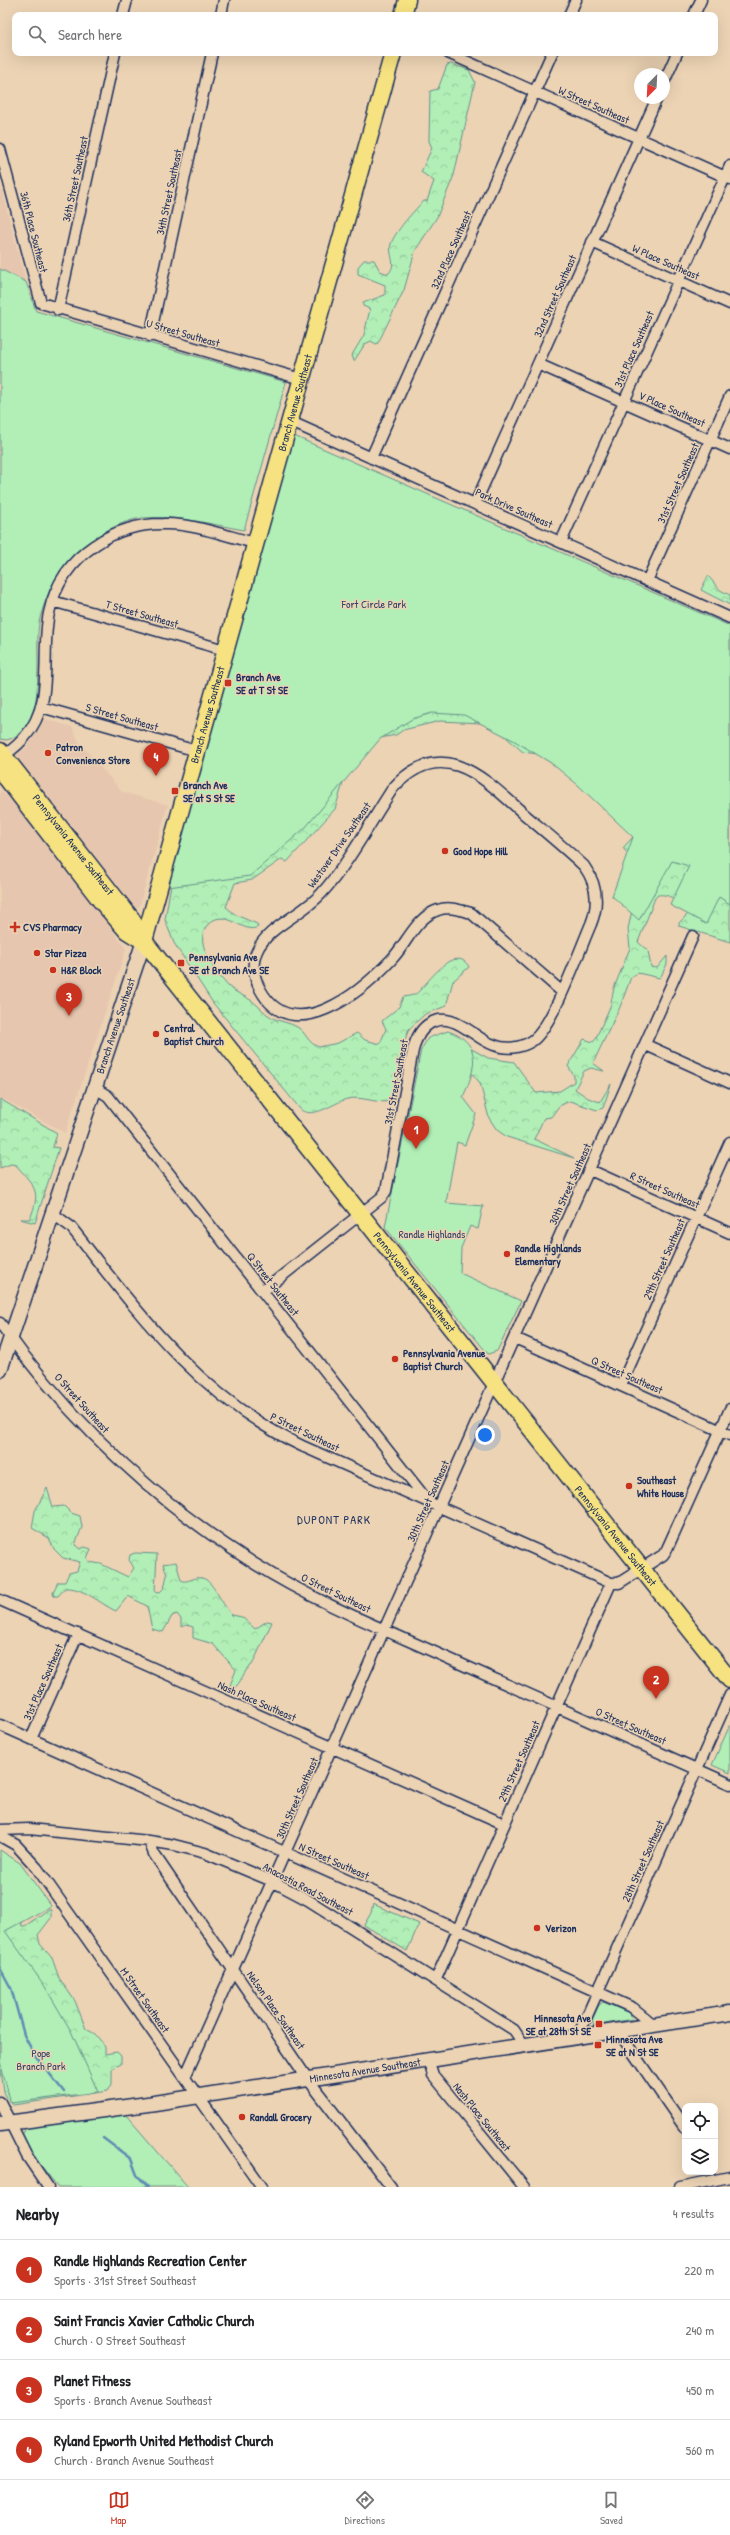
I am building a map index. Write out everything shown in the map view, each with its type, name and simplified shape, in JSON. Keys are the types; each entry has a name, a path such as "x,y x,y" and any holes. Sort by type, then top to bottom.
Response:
{"highway":[{"path":"404,12 407,0"},
{"name":"Branch Avenue Southeast","path":"144,941 392,56"},
{"name":"Pennsylvania Avenue Southeast","path":"1,758 101,900 127,931 144,941 494,1384 647,1565 730,1680"}],"main road":[{"name":"Branch Avenue Southeast","path":"0,1370 144,941"},
{"name":"Minnesota Avenue Southeast","path":"4,2123 198,2095 730,2013"}],"street":[{"path":"124,12 126,0"},
{"path":"222,12 224,0"},
{"path":"570,12 576,0"},
{"path":"695,12 701,0"},
{"name":"36th Street Southeast","path":"58,310 114,56"},
{"name":"34th Street Southeast","path":"150,336 211,56"},
{"name":"W Street Southeast","path":"455,56 728,178"},
{"name":"32nd Place Southeast","path":"371,458 551,56"},
{"path":"670,69 676,56"},
{"name":"32nd Street Southeast","path":"475,504 654,104"},
{"name":"36th Place Southeast","path":"0,149 39,301 58,310"},
{"name":"31st Place Southeast","path":"561,542 678,281 728,178 730,166"},
{"name":"W Place Southeast","path":"592,242 730,304"},
{"name":"U Street Southeast","path":"58,310 301,379"},
{"name":"V Place Southeast","path":"538,364 730,448"},
{"name":"31st Street Southeast","path":"647,581 730,396"},
{"name":"Park Drive Southeast","path":"289,421 730,618"},
{"path":"1,758 26,736 41,707 46,684 46,632 52,601 64,575 80,556 105,538 127,529 168,524 255,543"},
{"name":"T Street Southeast","path":"52,601 225,650"},
{"name":"S Street Southeast","path":"41,707 197,751"},
{"name":"Westover Drive Southeast","path":"561,991 471,913 454,908 438,910 424,918 392,960 348,998 319,1014 306,1016 282,1011 268,1000 256,982 254,958 263,939 302,912 325,889 397,784 411,773 434,764 458,765 484,778 584,866 592,878 596,895"},
{"name":"31st Street Southeast","path":"263,1291 382,1197 389,1184 413,1050 417,1037 423,1028 434,1022 450,1021 461,1025 494,1045 508,1048 521,1046 532,1041 543,1030 593,918 596,895"},
{"name":"30th Street Southeast","path":"185,2077 646,1045 693,936"},
{"path":"646,1045 730,1083"},
{"name":"Q Street Southeast","path":"95,1088 108,1096 428,1501"},
{"name":"29th Street Southeast","path":"621,1385 730,1142"},
{"name":"R Street Southeast","path":"590,1170 730,1233"},
{"name":"P Street Southeast","path":"52,1213 71,1226 170,1349 228,1401 290,1440 611,1583"},
{"name":"O Street Southeast","path":"0,1324 56,1393 101,1442 178,1510 276,1577 324,1602 384,1630 730,1784"},
{"name":"Q Street Southeast","path":"515,1338 725,1432"},
{"path":"611,1583 619,1583 668,1549 725,1432 730,1409"},
{"name":"29th Street Southeast","path":"436,1979 611,1583"},
{"name":"Nash Place Southeast","path":"0,1600 504,1824"},
{"name":"31st Place Southeast","path":"31,1739 78,1634"},
{"name":"28th Street Southeast","path":"578,2036 730,1695"},
{"name":"N Street Southeast","path":"0,1725 597,1992 638,2011 654,2025"},
{"name":"Anacostia Road Southeast","path":"0,1830 29,1829 149,1841 198,1850 272,1881 308,1900 436,1979 514,2030 524,2045"},
{"name":"M Street Southeast","path":"0,1836 16,1844 37,1868 262,2187"},
{"name":"Nelson Place Southeast","path":"149,1841 154,1854 307,2078 391,2187"},
{"path":"618,2031 682,2124"},
{"name":"Nash Place Southeast","path":"428,2059 433,2075 524,2187"},
{"path":"0,2102 4,2123 30,2163 48,2187"},
{"path":"680,2187 715,2176 730,2177"}],"shaded area":[{"path":"0,184 26,282 0,269"},
{"path":"45,719 72,727 79,742 122,792 168,805 139,907 136,908 16,756 27,747"},
{"path":"0,789 34,824 126,949 65,1133 0,1097"}],"green space":[{"path":"451,64 469,70 475,82 454,175 437,217 415,251 404,290 378,343 376,344 371,341 365,344 354,361 352,355 364,335 370,309 363,306 363,303 385,295 385,285 358,274 358,267 364,260 374,260 380,271 388,274 393,263 390,248 393,239 410,215 424,201 427,201 434,181 421,172 432,148 429,141 430,91 438,89 447,65"},
{"path":"0,269 26,282 36,311 286,382 244,530 180,519 155,517 136,519 117,525 100,535 84,546 67,563 53,583 40,618 38,632 37,685 35,703 30,719 21,732 7,740 0,739"},
{"name":"Fort Circle Park","path":"294,436 730,626 730,904 719,897 706,924 670,905 689,866 672,861 639,920 612,896 633,837 578,785 551,763 513,740 464,715 432,713 412,719 380,739 305,828 250,876 168,887"},
{"path":"708,576 720,590 730,595 730,605 701,590"},
{"path":"730,629 730,942 679,926 679,923 688,914 683,907 672,897 658,895 655,898 638,942 648,951 651,967 657,968 667,956 667,964 660,978 638,973 631,977 620,1007 593,1063 604,1071 591,1068 584,1071 575,1089 588,1098 600,1102 611,1084 603,1108 597,1110 570,1101 559,1106 551,1117 544,1118 534,1139 574,1158 507,1137 497,1130 489,1118 480,1083 471,1072 466,1046 488,1058 514,1062 536,1093 560,1091 574,1082 574,1076 568,1066 584,1039 593,1042 595,1040 610,1007 614,988 630,948 628,929 634,901 615,888 628,854 623,848 633,837 605,799 538,754 523,752 498,730 481,723 440,721 403,730 396,735 380,738 344,780 335,809 287,862 282,859 252,880 235,883 226,907 236,915 257,924 258,927 253,929 247,928 230,920 218,918 212,921 205,928 203,945 207,955 217,973 229,987 252,1001 271,1017 300,1029 312,1043 319,1047 338,1043 357,1033 365,1040 380,1044 386,1029 382,1021 399,1007 403,997 411,996 416,993 434,974 449,962 456,959 463,961 469,967 453,981 446,1006 425,1014 409,1029 403,1045 394,1100 383,1102 353,1098 342,1101 318,1112 312,1113 301,1110 213,1003 174,943 165,920 170,890 184,843 227,737"},
{"name":"Randle Highlands","path":"448,1031 459,1036 472,1050 474,1058 473,1067 471,1077 463,1097 476,1114 465,1145 457,1142 446,1203 483,1206 478,1229 470,1226 461,1248 460,1273 521,1301 497,1351 488,1354 385,1227 421,1050 428,1038"},
{"path":"0,1099 57,1133 53,1147 59,1148 35,1223 20,1219 30,1219 36,1196 32,1185 16,1165 11,1164 0,1168"},
{"path":"47,1488 53,1507 64,1506 71,1513 80,1516 82,1527 75,1545 80,1549 85,1547 91,1549 87,1558 89,1562 101,1564 128,1577 134,1568 129,1560 130,1555 135,1553 157,1554 155,1591 160,1592 164,1588 167,1575 163,1564 176,1562 181,1580 186,1581 202,1578 206,1580 214,1588 232,1615 242,1617 255,1629 267,1621 272,1622 252,1665 246,1670 233,1689 229,1688 236,1670 213,1644 193,1638 193,1627 187,1625 181,1627 181,1619 177,1614 172,1616 163,1632 152,1629 147,1606 128,1596 116,1611 85,1593 72,1588 65,1588 58,1596 54,1596 53,1592 58,1582 65,1582 69,1573 77,1571 80,1562 63,1558 54,1549 49,1538 32,1528 35,1511"},
{"path":"730,1725 730,1773 712,1765"},
{"name":"Pope Branch Park","path":"0,1850 20,1863 51,1906 5,1931 44,1985 71,2031 98,2092 11,2103 0,2062"},
{"name":"Pope Branch Park","path":"0,1858 22,1926 25,1926 49,1909 51,1910 51,1918 38,1935 40,1944 52,1958 59,1978 75,2001 86,2029 95,2034 105,2046 105,2054 117,2052 121,2056 121,2064 112,2069 112,2084 108,2091 13,2105 10,2103 4,2092 0,2064"},
{"path":"373,1904 419,1924 407,1951 364,1925 371,1913"},
{"path":"603,2002 630,2013 632,2019 594,2026 592,2020 599,2005"},
{"path":"125,2114 188,2187 58,2187 26,2147 22,2135 26,2128"}],"waterway":[{"path":"0,1968 11,1988 24,2035 34,2054 64,2092"},
{"path":"103,2138 131,2159 137,2175 148,2187"}],"place":[{"name":"Branch Ave SE at T St SE","path":"228,683"},
{"name":"Patron Convenience Store","path":"48,753"},
{"name":"Ryland Epworth United Methodist Church","path":"156,776"},
{"name":"Branch Ave SE at S St SE","path":"175,791"},
{"name":"Good Hope Hill","path":"445,851"},
{"name":"CVS Pharmacy","path":"15,927"},
{"name":"Star Pizza","path":"37,953"},
{"name":"Pennsylvania Ave SE at Branch Ave SE","path":"181,963"},
{"name":"H&R Block","path":"53,970"},
{"name":"Planet Fitness","path":"69,1016"},
{"name":"Central Baptist Church","path":"156,1034"},
{"name":"Randle Highlands Recreation Center","path":"416,1149"},
{"name":"Randle Highlands Elementary","path":"507,1254"},
{"name":"Pennsylvania Avenue Baptist Church","path":"395,1359"},
{"name":"Southeast White House","path":"629,1486"},
{"name":"Saint Francis Xavier Catholic Church","path":"656,1699"},
{"name":"Verizon","path":"537,1928"},
{"name":"Minnesota Ave SE at 28th St SE","path":"599,2024"},
{"name":"Minnesota Ave SE at N St SE","path":"598,2045"},
{"name":"Randall Grocery","path":"242,2117"}],"district":[{"name":"DUPONT PARK","path":"334,1519"}]}
